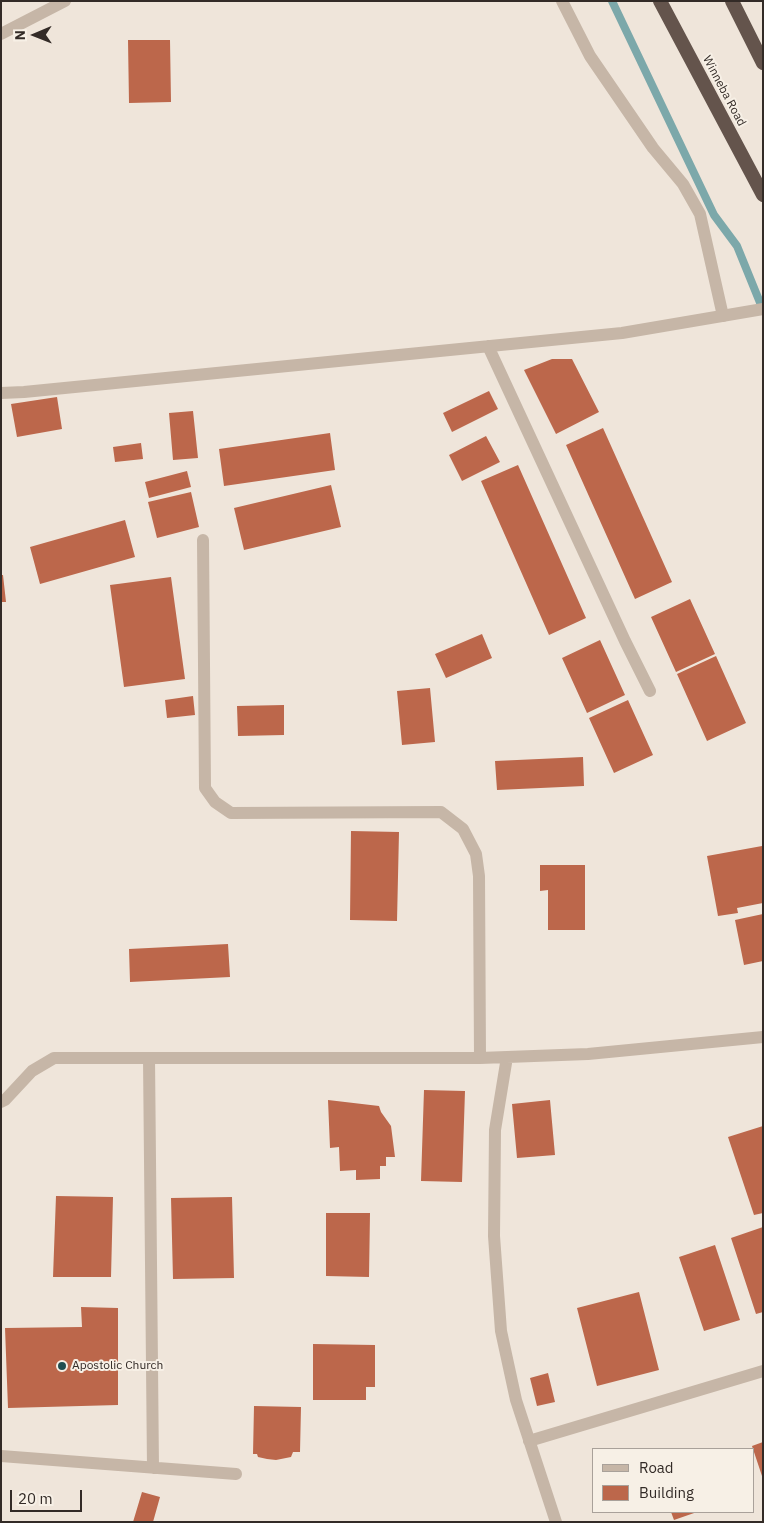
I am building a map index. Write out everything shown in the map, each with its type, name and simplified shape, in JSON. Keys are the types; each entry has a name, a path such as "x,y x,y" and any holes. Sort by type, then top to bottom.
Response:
{"highway":[{"name":"Winneba Road","path":"660,1 763,195"},
{"path":"732,1 763,63"}],"street":[{"path":"1,34 65,1"},
{"path":"562,1 590,56 653,148 683,184 700,214 723,316"},
{"path":"1,393 622,333 763,310"},
{"path":"488,346 650,692"},
{"path":"203,540 205,788 215,802 231,813 441,812 464,829 476,854 479,876 480,1058"},
{"path":"1,1102 32,1071 54,1058 480,1058 588,1054 763,1037"},
{"path":"507,1057 495,1130 494,1236 501,1330 516,1400 556,1522"},
{"path":"149,1058 153,1468"},
{"path":"529,1441 763,1371"},
{"path":"1,1456 236,1474"}],"building":[{"path":"128,40 170,40 171,102 129,103"},
{"path":"552,359 572,359 599,412 556,434 524,370"},
{"path":"489,391 498,409 452,432 443,413"},
{"path":"57,397 62,429 17,437 11,404"},
{"path":"193,411 198,458 173,460 169,413"},
{"path":"603,428 672,582 635,599 566,445"},
{"path":"330,433 335,470 224,486 219,449"},
{"path":"486,436 500,462 462,481 449,455"},
{"path":"141,443 143,459 115,462 113,447"},
{"path":"518,465 586,618 549,635 481,481"},
{"path":"187,471 191,487 149,498 145,482"},
{"path":"331,485 341,527 244,550 234,508"},
{"path":"191,492 199,527 157,538 148,502"},
{"path":"125,520 135,557 40,584 30,547"},
{"path":"1,575 3,575 6,602 1,602"},
{"path":"171,577 185,679 124,687 110,585"},
{"path":"690,599 715,654 676,672 651,617"},
{"path":"482,634 492,658 446,678 435,654"},
{"path":"600,640 625,695 587,713 562,658"},
{"path":"716,656 746,723 707,741 677,674"},
{"path":"430,688 435,742 402,745 397,691"},
{"path":"193,696 195,715 167,718 165,700"},
{"path":"628,700 653,755 614,773 589,718"},
{"path":"284,705 284,735 238,736 237,706"},
{"path":"583,757 584,786 497,790 495,761"},
{"path":"351,831 399,832 397,921 350,920"},
{"path":"762,846 763,903 737,908 738,913 718,916 707,856"},
{"path":"540,865 585,865 585,930 548,930 548,890 540,891"},
{"path":"763,914 763,961 744,965 735,920"},
{"path":"228,944 230,977 130,982 129,949"},
{"path":"424,1090 465,1091 462,1182 421,1181"},
{"path":"328,1100 379,1106 391,1126 395,1157 386,1157 386,1166 380,1166 380,1179 356,1180 356,1170 340,1171 339,1147 330,1148"},
{"path":"550,1100 555,1155 517,1158 512,1104"},
{"path":"763,1126 763,1213 754,1215 728,1137"},
{"path":"56,1196 113,1197 111,1277 53,1277"},
{"path":"232,1197 234,1278 173,1279 171,1198"},
{"path":"326,1213 370,1213 369,1277 326,1276"},
{"path":"763,1227 763,1312 756,1314 731,1238"},
{"path":"715,1245 740,1320 704,1331 679,1257"},
{"path":"639,1292 659,1370 597,1386 577,1308"},
{"name":"Apostolic Church","path":"81,1307 118,1308 118,1405 8,1408 5,1328 82,1327"},
{"path":"313,1344 375,1345 375,1387 366,1387 366,1400 313,1400"},
{"path":"548,1373 555,1402 537,1406 530,1378"},
{"path":"254,1406 301,1407 300,1452 293,1452 291,1457 276,1460 258,1457 257,1454 253,1454"},
{"path":"763,1442 763,1476 754,1448 752,1446"},
{"path":"142,1492 160,1497 153,1522 133,1522"},
{"path":"671,1513 694,1513 674,1520"}],"waterway":[{"path":"612,1 714,215 737,246 763,310"}],"place":[{"name":"Apostolic Church","path":"62,1366"}]}
